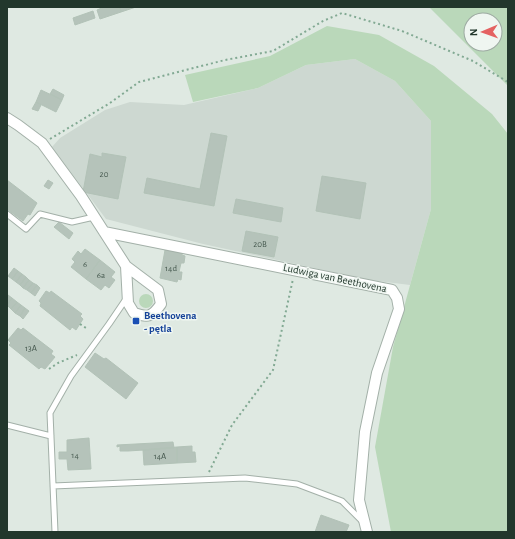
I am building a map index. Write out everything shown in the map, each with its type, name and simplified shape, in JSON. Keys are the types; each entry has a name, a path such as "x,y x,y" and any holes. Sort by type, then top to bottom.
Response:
{"street":[{"path":"7,118 42,143 81,196 126,266 158,290 160,304 155,313 145,317 134,313 128,303 126,266"},
{"name":"Ludwiga van Beethovena","path":"104,232 392,290 399,309 378,373 365,432 359,500 366,528"}],"lane":[{"path":"7,214 26,229 40,214 72,222 94,217"},
{"path":"55,532 50,413 71,376 128,296"},
{"path":"7,425 51,436"},
{"path":"53,486 244,478 297,484 342,501 366,528"}],"path":[{"path":"42,143 110,103 139,82 225,60 273,50 323,21 342,13 402,31 473,61 508,82"},
{"path":"205,480 232,425 273,370 294,270"},
{"path":"80,324 86,328"},
{"path":"49,369 58,363 82,352"}],"shaded area":[{"path":"355,59 395,81 431,121 431,209 410,285 370,280 203,244 106,219 52,147 60,138 105,110 130,102 184,105 258,88 306,65"}],"green space":[{"path":"429,7 508,7 508,86 474,52 503,52 503,12 463,12 463,41"},
{"path":"327,26 379,35 434,66 492,114 508,134 508,532 391,532 375,447 393,347 431,209 431,121 395,81 355,59 306,65 258,88 193,102 185,75 270,56"},
{"path":"146,294 151,296 153,301 151,306 146,308 141,306 139,301 141,296"}],"building":[{"path":"104,7 120,7 121,12 100,19 97,10"},
{"path":"120,7 136,7 121,12"},
{"path":"93,11 95,18 75,25 73,18"},
{"path":"53,89 64,95 62,100 50,94"},
{"path":"41,90 62,100 56,112 36,102"},
{"path":"36,102 41,105 38,111 32,109"},
{"path":"211,133 227,136 214,206 144,193 147,178 200,189"},
{"path":"102,153 126,157 118,199 83,192 90,154 102,157"},
{"path":"322,176 366,183 360,219 316,211"},
{"path":"7,180 37,203 30,215 28,214 23,221 7,209"},
{"path":"48,180 53,183 49,189 44,186"},
{"path":"236,199 283,208 281,222 233,213"},
{"path":"59,222 73,233 69,239 54,227"},
{"path":"246,231 278,237 274,257 242,251"},
{"path":"85,249 100,260 86,279 71,267 75,262 72,259 78,251 81,254"},
{"path":"165,250 182,253 182,255 185,256 184,263 181,263 179,272 182,272 181,280 178,279 177,282 160,278"},
{"path":"100,260 115,272 111,277 115,280 109,288 105,285 101,290 86,279"},
{"path":"14,268 18,271 12,279 8,276"},
{"path":"18,271 22,274 16,282 12,279"},
{"path":"22,274 26,277 20,285 16,282"},
{"path":"26,277 29,280 23,288 20,285"},
{"path":"29,280 33,283 27,290 23,288"},
{"path":"33,283 37,285 31,293 27,290"},
{"path":"37,285 40,288 35,296 31,293"},
{"path":"46,291 50,293 51,291 82,314 80,316 83,319 76,330 72,327 70,330 40,306 41,303 39,301"},
{"path":"8,295 12,298 7,305 7,296"},
{"path":"12,298 17,302 11,309 7,305"},
{"path":"17,302 21,305 15,313 11,309"},
{"path":"21,305 25,308 20,316 15,313"},
{"path":"25,308 29,311 23,319 20,316"},
{"path":"18,328 21,330 23,328 53,351 51,354 55,357 45,369 41,367 39,369 9,345 11,343 8,340"},
{"path":"95,353 104,359 106,358 138,383 126,399 85,367"},
{"path":"89,438 91,469 68,470 67,459 59,459 59,452 67,452 67,440"},
{"path":"173,442 174,448 120,451 120,446 117,447 117,445"},
{"path":"192,446 192,452 195,452 196,462 177,463 177,447"},
{"path":"177,447 177,463 144,465 143,450"},
{"path":"321,515 349,525 346,532 315,532"}],"place":[{"name":"Beethovena - pętla","path":"136,321"}]}
